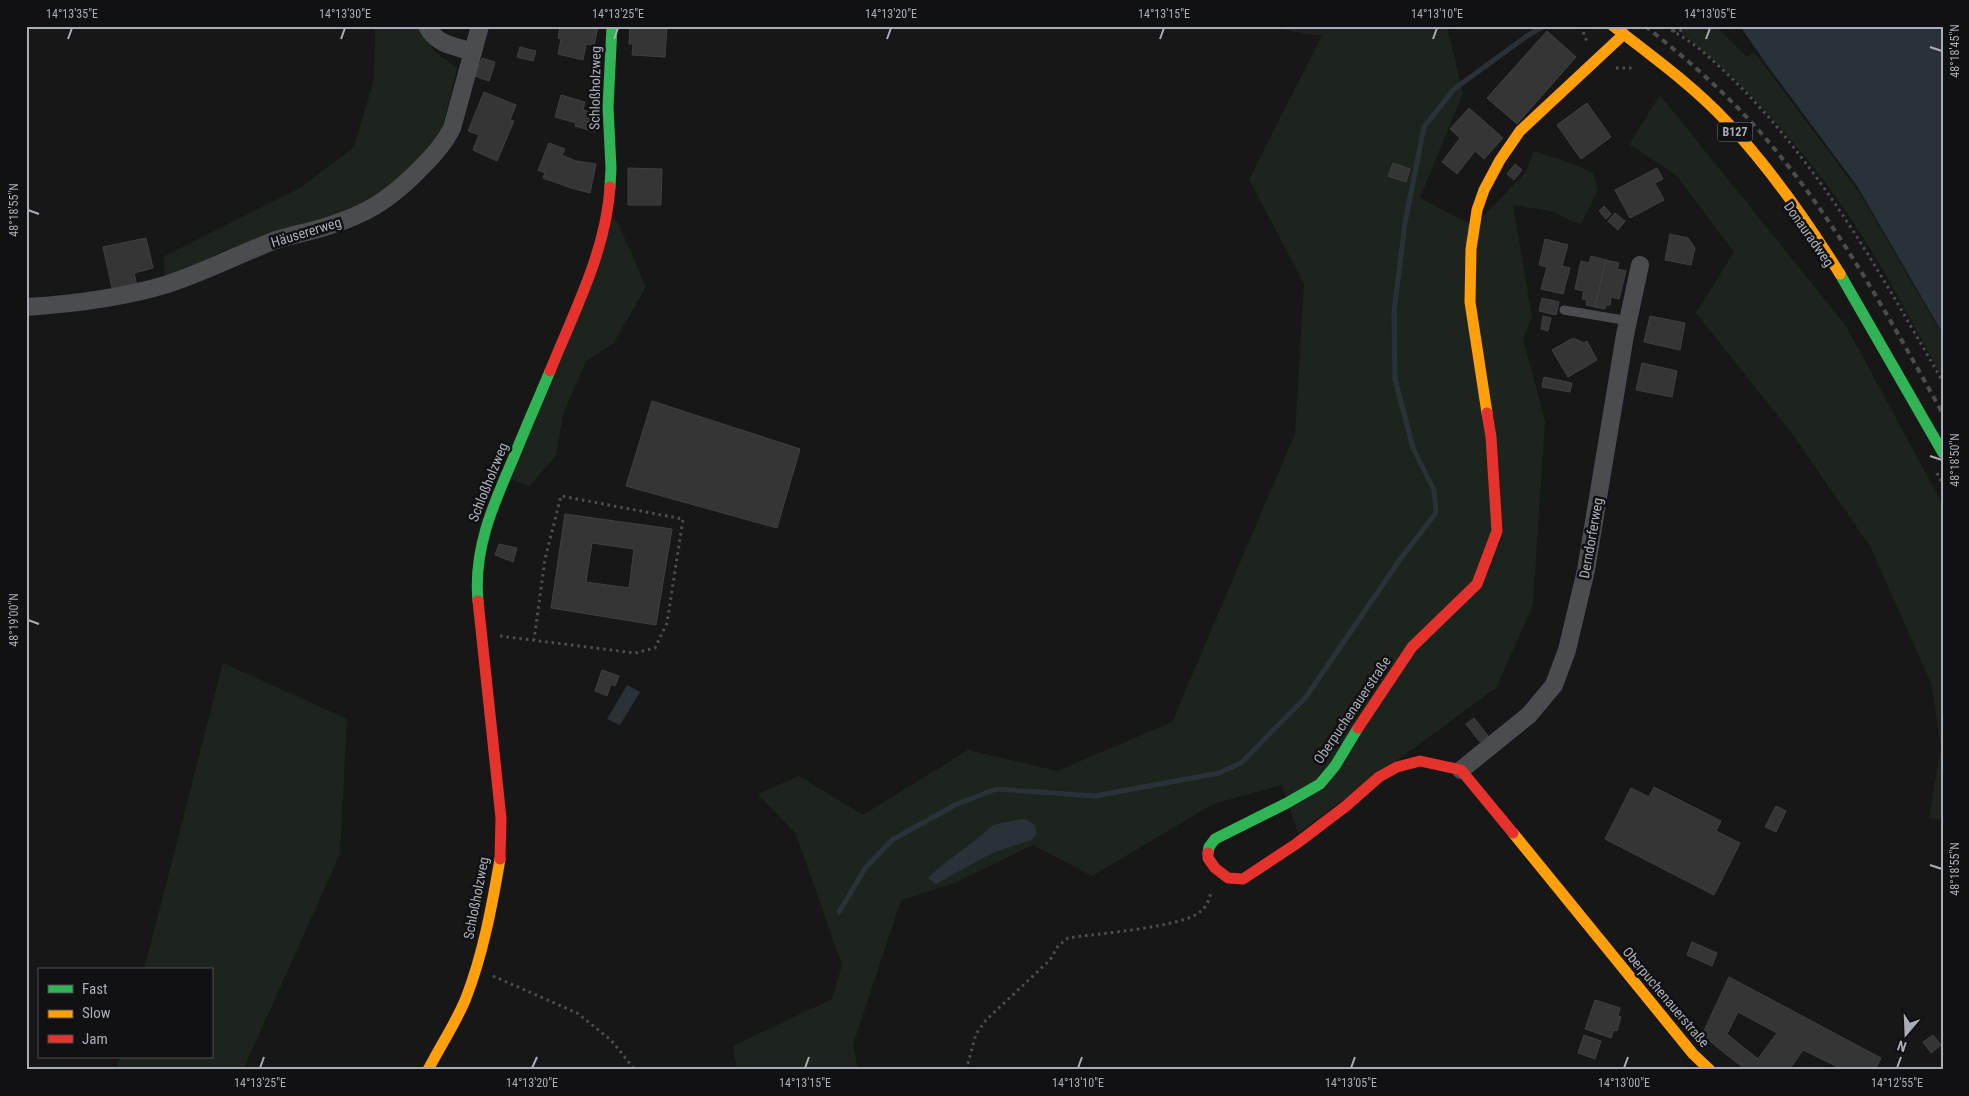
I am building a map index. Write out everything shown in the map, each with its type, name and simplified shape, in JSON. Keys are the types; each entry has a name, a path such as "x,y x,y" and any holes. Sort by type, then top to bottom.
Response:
{"street":[{"path":"427,26 432,35 440,42 473,52"},
{"name":"Häusererweg","path":"26,307 62,305 118,296 169,283 275,241 329,226 365,212 391,197 429,160 446,140 452,128 480,26"},
{"name":"Schloßholzweg","path":"428,1070 465,1000 476,969 491,911 500,858 501,818 476,583 479,552 490,510 593,265 607,208 611,168 608,107 612,26"},
{"name":"B127","path":"1613,26 1679,77 1727,122 1783,190 1832,260 1943,453"},
{"name":"Oberpuchenauerstraße","path":"1228,878 1215,868 1208,858 1209,847 1215,839 1287,803 1320,784 1335,766 1366,715 1412,647 1477,584 1498,531 1491,437 1470,302 1471,248 1477,210 1484,190 1520,131 1624,34"},
{"name":"Derndorferweg","path":"1461,770 1530,715 1554,685 1567,650 1586,570 1610,420 1640,265"},
{"path":"1228,878 1243,879 1296,844 1346,806 1379,777 1397,767 1420,761 1461,770"},
{"name":"Oberpuchenauerstraße","path":"1461,770 1693,1054 1710,1070"}],"lane":[{"path":"1564,310 1629,321"}],"path":[{"path":"1666,26 1701,50 1726,73 1803,158 1864,246 1943,382"},
{"path":"1672,31 1684,30 1688,26"},
{"path":"1595,61 1609,68 1635,68"},
{"path":"1934,468 1943,484"},
{"path":"480,633 534,640 635,652 655,648 667,623 683,519 561,496 545,559 534,640"},
{"path":"966,1070 976,1034 986,1020 1050,960 1058,946 1068,938 1179,921 1200,912 1210,898 1212,881 1228,878"},
{"path":"476,969 577,1013 611,1040 635,1070"}],"shaded area":[{"path":"375,26 419,26 434,51 457,68 440,137 387,192 357,209 166,278 163,257 300,188 354,147 374,79"},
{"path":"1257,26 1447,26 1463,93 1420,198 1474,226 1525,173 1534,151 1579,166 1593,173 1598,190 1581,224 1550,211 1513,205 1532,316 1523,339 1545,421 1533,605 1496,688 1298,833 1282,785 1213,804 1092,876 1033,845 952,884 901,900 853,1045 858,1070 737,1070 733,1046 832,999 842,965 796,834 758,794 799,776 863,815 968,750 1057,771 1172,722 1295,434 1304,284 1249,179 1322,36"},
{"path":"1672,26 1716,26 1747,57 1754,52 1859,192 1943,336 1943,378 1876,259 1825,183 1778,125 1753,98 1700,48"},
{"path":"1740,26 1943,26 1943,334 1857,186"},
{"path":"1660,95 1846,326 1943,505 1943,820 1929,818 1941,746 1931,683 1870,546 1790,431 1696,313 1734,252 1676,175 1629,144"},
{"path":"609,215 618,223 646,287 613,344 586,361 563,414 556,456 529,486 510,479"},
{"path":"223,663 347,719 340,854 243,1070 115,1070 121,1058 212,1058 212,968 145,968"},
{"path":"627,685 640,692 620,725 607,719"},
{"path":"1025,819 1034,824 1037,834 1031,840 992,853 936,884 928,878 939,867 992,826"}],"building":[{"path":"560,26 598,26 594,46 586,44 583,60 558,54 561,39 558,38"},
{"path":"630,26 667,26 665,57 632,55 633,44 629,44"},
{"path":"1547,31 1576,57 1517,124 1487,98"},
{"path":"520,47 536,51 533,61 517,57"},
{"path":"482,58 495,62 489,81 475,76"},
{"path":"484,92 516,105 510,120 514,121 497,161 473,150 479,135 468,131"},
{"path":"561,95 585,102 583,110 600,115 595,132 575,126 576,123 555,117"},
{"path":"1587,103 1611,137 1581,159 1557,125"},
{"path":"1469,108 1503,138 1484,159 1475,151 1457,174 1442,162 1460,138 1450,129"},
{"path":"549,143 565,149 562,155 576,161 596,164 590,193 543,178 545,173 538,170"},
{"path":"1393,163 1410,169 1406,182 1388,176"},
{"path":"1515,164 1522,170 1514,180 1507,174"},
{"path":"628,168 662,169 661,205 628,205"},
{"path":"1657,168 1663,179 1655,183 1664,200 1630,218 1615,190"},
{"path":"1604,206 1611,214 1606,219 1599,211"},
{"path":"1615,213 1625,221 1618,230 1608,221"},
{"path":"1670,234 1688,238 1695,248 1691,265 1665,260"},
{"path":"146,238 153,268 134,273 137,286 113,292 103,247"},
{"path":"1545,239 1568,245 1562,266 1570,268 1563,294 1541,289 1547,267 1539,265"},
{"path":"1591,256 1606,260 1595,307 1586,305 1587,300 1582,299 1584,291 1575,289 1581,261 1589,263"},
{"path":"1606,260 1619,263 1617,269 1626,271 1619,299 1611,297 1610,305 1606,305 1605,309 1595,307"},
{"path":"1542,298 1559,302 1556,315 1539,311"},
{"path":"1543,316 1551,318 1548,331 1541,329"},
{"path":"1650,316 1685,323 1680,350 1644,342"},
{"path":"1573,338 1584,343 1587,341 1597,360 1568,377 1552,350"},
{"path":"1642,363 1677,371 1672,397 1636,390"},
{"path":"1544,377 1572,383 1570,392 1542,387"},
{"path":"652,401 800,449 777,528 626,486"},
{"path":"565,514 672,529 656,625 551,608","holes":["592,543 634,549 629,588 586,582"]},
{"path":"499,544 517,548 513,562 495,555"},
{"path":"602,670 619,676 615,686 611,684 607,696 595,691"},
{"path":"1474,718 1488,736 1480,742 1466,724"},
{"path":"1654,787 1721,821 1716,831 1740,843 1714,895 1605,839 1631,788 1649,797"},
{"path":"1776,806 1786,811 1776,832 1765,827"},
{"path":"1692,942 1717,953 1712,966 1687,955"},
{"path":"1729,977 1881,1058 1875,1070 1835,1070 1836,1066 1803,1050 1789,1070 1746,1070 1702,1035","holes":["1738,1012 1777,1033 1758,1059 1727,1034"]},
{"path":"1595,1000 1620,1008 1618,1016 1621,1017 1617,1031 1614,1030 1611,1038 1585,1029"},
{"path":"1584,1035 1601,1041 1595,1059 1578,1053"},
{"path":"1933,1035 1941,1045 1931,1053 1923,1042"}],"waterway":[{"path":"839,912 866,867 892,840 955,805 996,789 1095,796 1219,773 1241,763 1306,697 1401,558 1436,513 1434,490 1413,448 1395,379 1394,312 1405,223 1424,127 1454,89 1527,36 1544,26"}],"railway":[{"path":"1645,26 1696,68 1728,98 1758,129 1797,177 1864,276 1943,414"}],"traffic: fast":[{"path":"610,187 608,107 612,26"},
{"path":"1840,274 1943,453"},
{"path":"478,601 477,582 486,528 498,493 550,371"},
{"path":"1208,853 1209,847 1215,839 1287,803 1320,784 1335,766 1358,728"}],"traffic: slow":[{"path":"1613,26 1686,83 1726,121 1787,195 1840,274"},
{"path":"1487,413 1470,302 1471,249 1477,210 1484,190 1500,160 1520,131 1624,34"},
{"path":"1513,833 1693,1054 1710,1070"},
{"path":"428,1070 458,1016 472,981 486,930 500,859"}],"traffic: jam":[{"path":"550,371 596,258 607,211 610,187"},
{"path":"1358,728 1412,647 1477,584 1497,531 1491,437 1487,413"},
{"path":"478,601 501,818 500,859"},
{"path":"1208,853 1208,858 1215,868 1228,878 1243,879 1296,844 1346,806 1379,777 1397,767 1420,761 1461,770 1513,833"}]}
